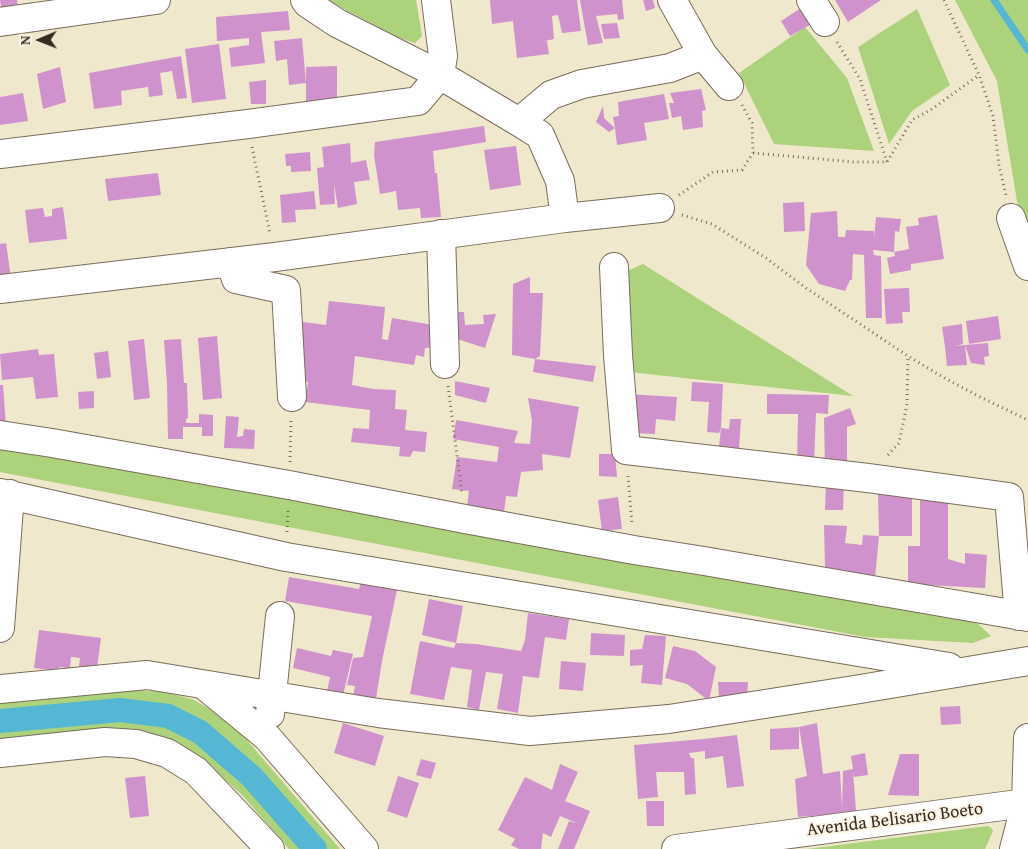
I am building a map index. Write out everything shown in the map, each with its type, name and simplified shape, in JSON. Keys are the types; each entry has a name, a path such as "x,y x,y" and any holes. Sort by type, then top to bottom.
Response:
{"street":[{"path":"0,22 156,0"},
{"path":"305,0 306,3 337,23 440,75 540,135 560,180 565,218"},
{"path":"0,154 418,101 440,75 443,56 436,0"},
{"path":"672,0 702,54 730,86"},
{"path":"519,122 551,95 582,84 670,68 702,54"},
{"path":"0,289 275,257 565,218 660,208"},
{"path":"1011,218 1028,266"},
{"path":"441,234 445,364"},
{"path":"230,262 236,279 286,290 292,397"},
{"path":"0,435 289,485 634,550 1024,616 1009,497 868,478 626,450 618,355 614,267"},
{"path":"0,628 5,494 286,557 971,670"},
{"path":"267,737 280,616"},
{"path":"0,688 148,675 378,713 530,731 669,719 1028,661"},
{"path":"203,685 267,737 364,849"},
{"path":"1014,849 1026,803 1028,738"},
{"path":"0,753 105,742 136,744 167,753 196,771 270,849"},
{"name":"Avenida Belisario Boeto","path":"676,849 1026,803"}],"path":[{"path":"944,0 979,75 993,116 999,165 1011,218"},
{"path":"818,11 860,79 887,162"},
{"path":"887,162 912,120 932,109 979,75"},
{"path":"660,208 712,172 742,170 753,153 752,123 730,86"},
{"path":"248,124 275,257"},
{"path":"753,153 854,162 887,162"},
{"path":"660,208 712,224 766,258 806,288 908,356 963,388 1028,420"},
{"path":"868,478 899,443 907,404 908,356"},
{"path":"445,364 465,519"},
{"path":"286,557 292,397"},
{"path":"626,450 634,550"}],"green space":[{"path":"329,0 416,0 422,36 415,43 400,38"},
{"path":"955,0 1028,0 1028,238 1019,213 997,81"},
{"path":"917,9 950,85 912,111 889,144 858,47"},
{"path":"805,27 847,78 874,151 774,144 739,73"},
{"path":"643,264 853,396 628,372 625,272"},
{"path":"0,448 279,493 474,534 976,622 991,636 973,643 865,637 0,472"},
{"path":"135,690 165,692 194,700 225,718 241,733 340,849 289,849 241,794 199,757 0,742 0,700"},
{"path":"988,826 993,831 985,849 807,849"}],"building":[{"path":"0,0 17,0 18,9 2,11"},
{"path":"490,0 577,0 581,31 562,33 558,15 552,16 554,39 541,42 547,41 549,54 517,58 513,21 492,24"},
{"path":"580,0 622,0 624,19 618,20 617,14 596,16 603,43 588,45"},
{"path":"643,0 653,0 655,8 646,11"},
{"path":"835,0 881,0 848,22"},
{"path":"804,6 817,21 790,36 781,21"},
{"path":"288,11 290,30 261,32 265,63 231,67 229,48 249,45 249,38 217,41 216,17"},
{"path":"617,23 620,38 604,39 601,24"},
{"path":"302,38 306,83 289,85 287,59 276,61 274,41"},
{"path":"219,44 226,99 192,103 185,49"},
{"path":"181,56 187,98 177,99 172,71 160,73 163,95 149,97 148,87 121,91 122,105 94,109 89,73"},
{"path":"337,66 337,101 306,101 306,67"},
{"path":"60,67 66,102 43,109 37,74"},
{"path":"266,80 266,104 251,104 249,82"},
{"path":"701,89 706,110 702,111 703,127 683,130 681,116 672,118 669,103 674,103 670,93"},
{"path":"23,93 28,121 0,125 0,97"},
{"path":"664,94 669,119 644,123 647,140 617,145 613,117 619,116 618,102"},
{"path":"603,106 604,118 615,128 609,132 596,122"},
{"path":"484,126 486,142 433,151 441,217 421,218 420,208 398,210 396,191 380,194 374,155 375,142"},
{"path":"350,143 351,163 366,160 370,180 354,182 357,204 338,208 334,184 335,204 320,205 317,168 324,167 322,147"},
{"path":"516,146 521,185 490,190 484,150"},
{"path":"310,152 311,171 291,172 291,166 286,166 285,154"},
{"path":"158,173 161,195 108,201 105,179"},
{"path":"314,191 316,209 295,210 296,222 282,223 280,195"},
{"path":"804,202 805,231 784,232 783,203"},
{"path":"63,207 67,239 29,243 25,210 43,208 45,217 52,216 52,209"},
{"path":"837,211 838,237 845,237 846,230 874,231 874,239 876,217 901,219 899,232 895,231 894,252 873,250 874,255 881,256 882,318 866,318 864,255 853,254 852,280 850,280 845,291 819,284 806,265 811,213"},
{"path":"937,215 944,259 911,264 911,270 890,274 887,258 895,256 894,252 909,249 906,227 919,225 918,218"},
{"path":"6,243 11,278 0,280 0,244"},
{"path":"530,277 530,293 543,293 540,356 535,359 512,355 513,284"},
{"path":"909,288 910,312 902,312 903,323 886,324 884,289"},
{"path":"329,301 385,307 382,339 388,340 392,318 439,326 436,347 425,348 424,357 416,355 414,365 355,356 352,385 373,389 396,390 395,409 407,410 405,430 427,432 425,452 413,451 410,457 399,456 400,447 351,442 353,428 369,429 370,410 305,402 308,382 296,381 295,321 326,325"},
{"path":"456,312 464,312 465,325 484,324 483,315 496,314 485,348 457,339"},
{"path":"998,316 1001,339 969,344 966,321"},
{"path":"962,324 963,344 955,346 965,345 967,365 947,366 942,327"},
{"path":"217,336 222,398 203,400 198,338"},
{"path":"144,339 150,398 134,400 128,341"},
{"path":"181,339 184,383 187,383 188,418 186,423 199,423 199,414 213,415 213,436 202,436 202,427 183,427 183,439 168,439 164,340"},
{"path":"988,343 989,356 984,357 985,365 971,363 965,345"},
{"path":"38,349 39,355 54,354 58,397 36,399 33,377 2,380 0,354"},
{"path":"108,351 111,377 97,379 94,353"},
{"path":"535,359 596,366 593,382 533,372"},
{"path":"455,381 490,388 486,403 455,395"},
{"path":"692,382 723,384 721,428 719,433 707,432 709,402 691,401"},
{"path":"0,385 3,385 6,425 0,425"},
{"path":"94,391 94,408 79,409 78,392"},
{"path":"628,394 677,397 675,421 656,419 655,434 634,433"},
{"path":"767,394 829,395 828,414 816,413 814,465 797,465 798,414 767,414"},
{"path":"528,398 579,407 570,458 542,454 543,470 521,472 517,497 506,496 504,512 467,507 469,491 452,489 457,457 497,462 499,447 453,439 456,420 518,431 514,443 530,444 532,421"},
{"path":"850,408 856,424 847,427 847,467 825,468 824,418"},
{"path":"226,416 239,417 237,437 243,436 244,429 255,430 254,449 224,448"},
{"path":"730,419 741,419 739,449 719,447 721,428 729,429"},
{"path":"599,454 615,454 617,477 599,476"},
{"path":"826,482 844,482 843,510 825,510"},
{"path":"878,494 912,494 912,536 879,536"},
{"path":"618,497 622,529 602,531 598,500"},
{"path":"920,498 948,498 948,559 965,564 965,553 987,555 985,588 908,584 908,546 920,546"},
{"path":"824,525 847,526 845,543 862,545 863,535 879,536 875,578 843,576 825,567"},
{"path":"289,577 359,589 361,582 397,590 375,705 352,701 355,686 347,685 353,658 363,657 372,616 285,601"},
{"path":"429,599 463,606 456,643 422,635"},
{"path":"528,613 569,619 566,640 545,637 539,678 523,676 518,713 497,709 503,674 486,672 479,710 467,707 472,670 451,667 444,700 410,694 420,641 454,648 456,643 521,651 525,640"},
{"path":"39,630 101,638 97,668 79,666 80,658 71,657 70,668 59,667 59,671 34,668"},
{"path":"591,633 625,635 624,656 590,655"},
{"path":"645,635 666,636 662,685 641,683 643,665 630,666 630,650 642,649"},
{"path":"673,646 695,651 716,667 709,701 687,684 665,678"},
{"path":"297,648 331,656 333,650 353,654 343,695 327,691 330,677 293,668"},
{"path":"561,661 586,663 583,691 559,689"},
{"path":"718,682 748,682 747,699 719,697"},
{"path":"960,706 961,724 941,725 940,707"},
{"path":"343,723 384,736 375,766 334,753"},
{"path":"817,723 823,774 840,771 842,808 843,771 853,769 851,756 865,753 868,775 854,777 853,772 857,823 826,826 825,815 798,817 795,779 807,776 799,727"},
{"path":"799,727 799,749 770,750 770,729"},
{"path":"737,735 744,786 727,788 723,756 705,759 705,751 689,753 691,758 694,758 696,794 685,795 684,772 656,772 658,797 638,799 634,745"},
{"path":"900,754 919,754 919,796 888,795"},
{"path":"421,759 436,763 431,779 416,775"},
{"path":"560,764 578,772 565,801 590,811 574,849 558,849 569,821 579,824 560,816 551,837 543,833 541,849 519,849 511,845 515,839 498,830 525,777 552,790"},
{"path":"145,776 149,816 130,818 125,778"},
{"path":"398,776 419,783 407,818 387,811"},
{"path":"646,801 664,801 664,826 647,826"}],"waterway":[{"path":"994,0 1028,50"},
{"path":"0,721 120,710 168,716 200,732 252,777 315,849"}]}
